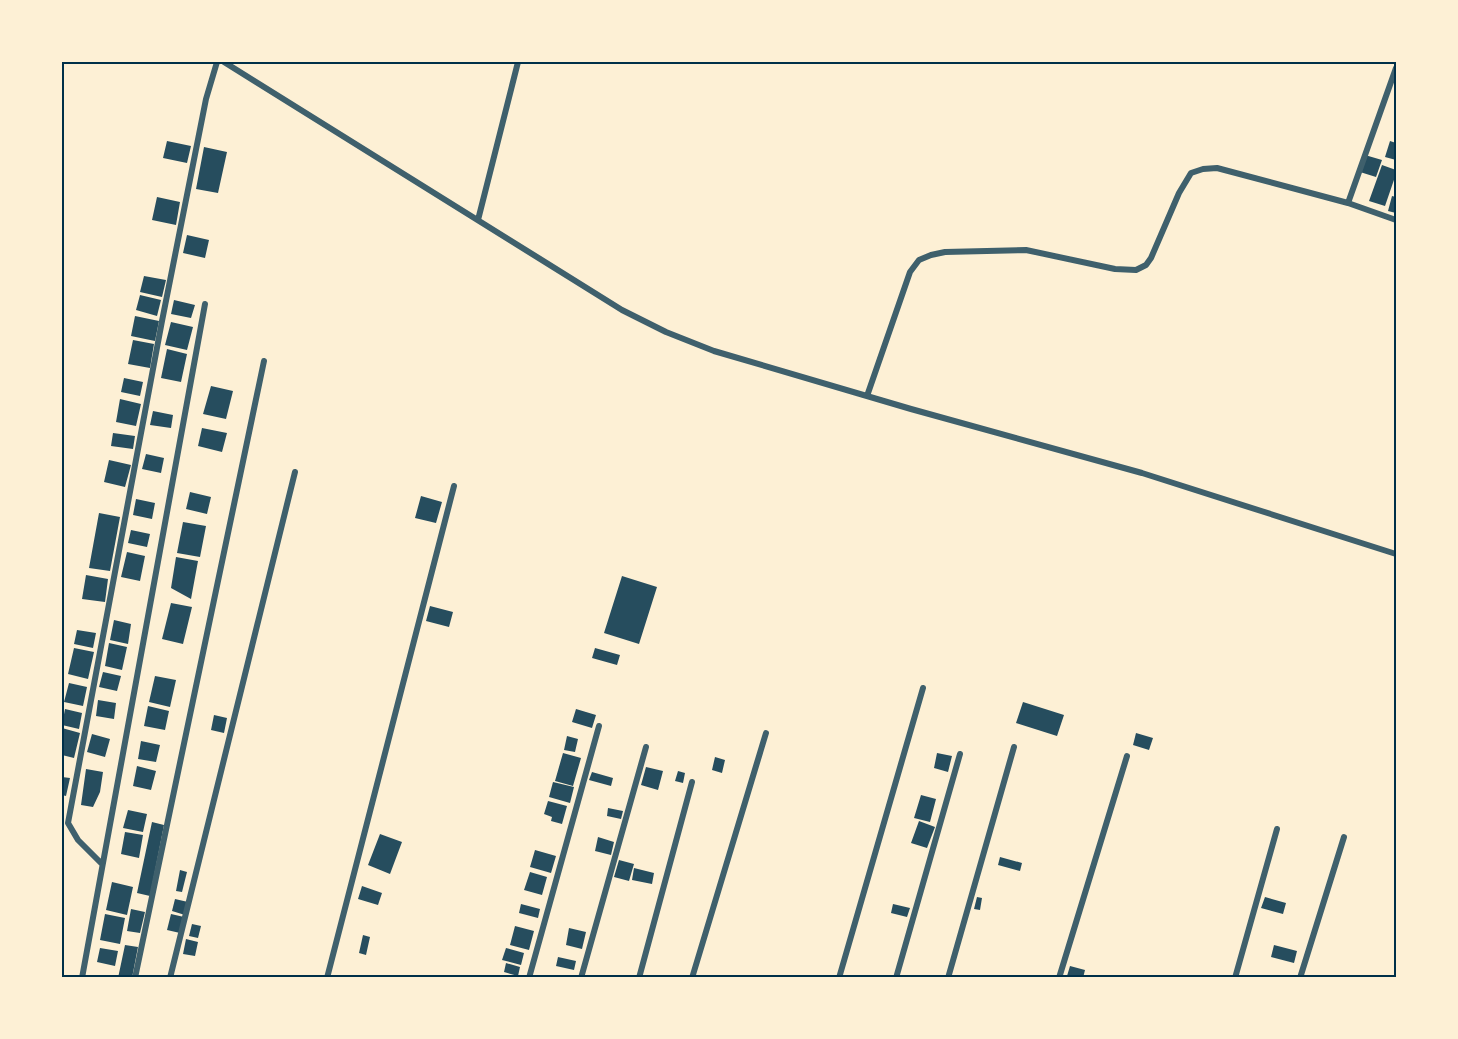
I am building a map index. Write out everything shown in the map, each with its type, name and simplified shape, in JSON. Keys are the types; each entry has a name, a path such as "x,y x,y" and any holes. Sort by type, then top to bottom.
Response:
{"street":[{"path":"102,864 78,840 68,823 162,321 209,86 217,62"},
{"path":"224,62 622,310 666,332 714,351 1142,473 1396,554"},
{"path":"478,220 518,62"},
{"path":"1348,203 1396,68"},
{"path":"867,396 909,272 920,260 931,255 945,252 1026,250 1115,269 1136,270 1146,265 1151,258 1179,193 1191,173 1203,169 1218,168 1348,203 1396,220"},
{"path":"82,978 205,304"},
{"path":"135,978 264,361"},
{"path":"170,978 295,472"},
{"path":"327,978 454,486"},
{"path":"838,978 923,688"},
{"path":"529,978 599,726"},
{"path":"692,978 766,733"},
{"path":"581,978 646,747"},
{"path":"948,978 1014,747"},
{"path":"896,978 960,754"},
{"path":"1059,978 1127,756"},
{"path":"639,978 692,782"},
{"path":"1235,978 1277,829"},
{"path":"1300,978 1344,837"}],"building":[{"path":"167,141 191,146 187,163 163,158"},
{"path":"1390,141 1396,143 1396,160 1385,157"},
{"path":"204,147 227,152 218,193 196,189"},
{"path":"1365,155 1382,160 1376,177 1360,172"},
{"path":"1382,165 1396,170 1385,206 1369,201"},
{"path":"1392,196 1396,197 1396,213 1388,211"},
{"path":"157,197 180,202 176,225 152,220"},
{"path":"187,235 209,240 205,258 183,253"},
{"path":"144,276 166,280 162,297 140,292"},
{"path":"140,295 161,300 157,316 136,310"},
{"path":"174,300 195,305 191,318 171,314"},
{"path":"135,316 159,321 155,341 131,336"},
{"path":"171,322 193,327 187,350 165,345"},
{"path":"133,340 154,344 150,368 128,364"},
{"path":"167,349 187,354 181,382 161,378"},
{"path":"124,378 143,382 140,396 121,392"},
{"path":"211,386 233,391 226,419 203,414"},
{"path":"120,399 141,404 136,426 116,422"},
{"path":"153,411 173,415 171,428 150,425"},
{"path":"202,428 227,433 222,452 198,446"},
{"path":"113,433 135,436 133,449 111,446"},
{"path":"146,454 164,458 161,473 142,469"},
{"path":"109,460 131,465 125,487 104,482"},
{"path":"190,492 211,497 207,514 186,509"},
{"path":"421,496 442,502 436,523 415,518"},
{"path":"136,499 155,503 152,519 133,515"},
{"path":"99,513 120,517 110,571 89,568"},
{"path":"183,522 206,526 200,557 177,553"},
{"path":"131,530 150,534 147,547 128,543"},
{"path":"127,552 145,556 140,581 121,577"},
{"path":"176,557 198,561 191,599 171,588"},
{"path":"86,575 108,579 105,602 82,599"},
{"path":"622,576 657,587 639,644 604,633"},
{"path":"171,603 192,607 183,644 162,639"},
{"path":"430,606 453,612 449,627 426,621"},
{"path":"114,620 131,624 128,644 110,640"},
{"path":"77,630 96,633 93,648 74,644"},
{"path":"109,643 127,647 122,670 105,666"},
{"path":"74,648 94,652 88,679 68,674"},
{"path":"595,648 620,655 617,665 592,658"},
{"path":"103,672 121,676 117,691 99,687"},
{"path":"155,676 176,680 170,707 149,702"},
{"path":"69,683 87,687 83,706 64,702"},
{"path":"98,700 116,703 114,719 96,716"},
{"path":"1023,702 1064,715 1057,736 1016,723"},
{"path":"148,706 169,711 165,730 144,726"},
{"path":"65,709 82,713 79,729 62,725"},
{"path":"576,709 596,715 592,728 572,722"},
{"path":"214,715 227,718 224,733 211,730"},
{"path":"62,728 80,733 74,758 62,755"},
{"path":"1136,733 1153,738 1149,750 1133,745"},
{"path":"92,734 110,739 105,757 87,752"},
{"path":"567,736 578,739 575,752 564,750"},
{"path":"141,741 160,745 156,762 138,759"},
{"path":"563,753 581,758 573,786 555,781"},
{"path":"937,753 952,756 948,772 934,768"},
{"path":"715,757 725,760 722,773 712,770"},
{"path":"137,766 156,771 151,790 133,786"},
{"path":"646,767 663,771 658,790 641,785"},
{"path":"86,769 103,772 100,792 93,807 81,805"},
{"path":"678,771 685,773 683,783 675,781"},
{"path":"592,772 613,778 611,786 589,780"},
{"path":"62,777 70,778 66,796 62,795"},
{"path":"553,782 574,787 570,803 549,797"},
{"path":"921,795 936,799 930,822 914,818"},
{"path":"548,801 567,806 562,824 551,821 552,817 544,814"},
{"path":"608,808 623,811 621,819 607,816"},
{"path":"128,810 147,814 143,832 123,828"},
{"path":"919,821 935,827 927,848 911,843"},
{"path":"152,822 164,825 150,896 137,893"},
{"path":"125,832 143,835 139,858 121,854"},
{"path":"380,834 402,842 390,874 368,865"},
{"path":"598,837 614,842 611,855 595,851"},
{"path":"535,850 556,856 551,873 530,867"},
{"path":"1000,857 1022,863 1020,871 998,865"},
{"path":"619,860 634,864 629,881 614,877"},
{"path":"634,868 654,873 652,884 632,880"},
{"path":"180,870 187,872 182,892 176,891"},
{"path":"530,872 547,877 542,895 524,890"},
{"path":"112,882 133,887 127,915 106,910"},
{"path":"362,886 382,893 378,905 358,899"},
{"path":"977,897 982,898 980,910 974,909"},
{"path":"1265,897 1286,903 1283,914 1261,908"},
{"path":"175,899 188,902 185,915 172,911"},
{"path":"521,904 540,909 538,918 519,913"},
{"path":"893,904 910,908 907,917 891,913"},
{"path":"131,909 145,912 140,933 127,931"},
{"path":"105,914 125,918 120,944 100,940"},
{"path":"171,914 184,917 180,933 167,930"},
{"path":"192,924 201,926 198,938 189,936"},
{"path":"515,926 534,931 529,950 510,945"},
{"path":"569,928 586,932 582,949 566,945"},
{"path":"363,935 370,937 366,955 359,953"},
{"path":"186,939 198,942 195,956 183,954"},
{"path":"125,945 138,947 132,978 118,978"},
{"path":"1274,945 1297,951 1294,963 1271,957"},
{"path":"100,948 118,951 115,966 97,962"},
{"path":"506,948 524,953 521,965 502,960"},
{"path":"558,957 576,961 574,970 556,966"},
{"path":"506,963 520,967 518,976 504,972"},
{"path":"1070,966 1085,970 1083,978 1067,976"}]}
